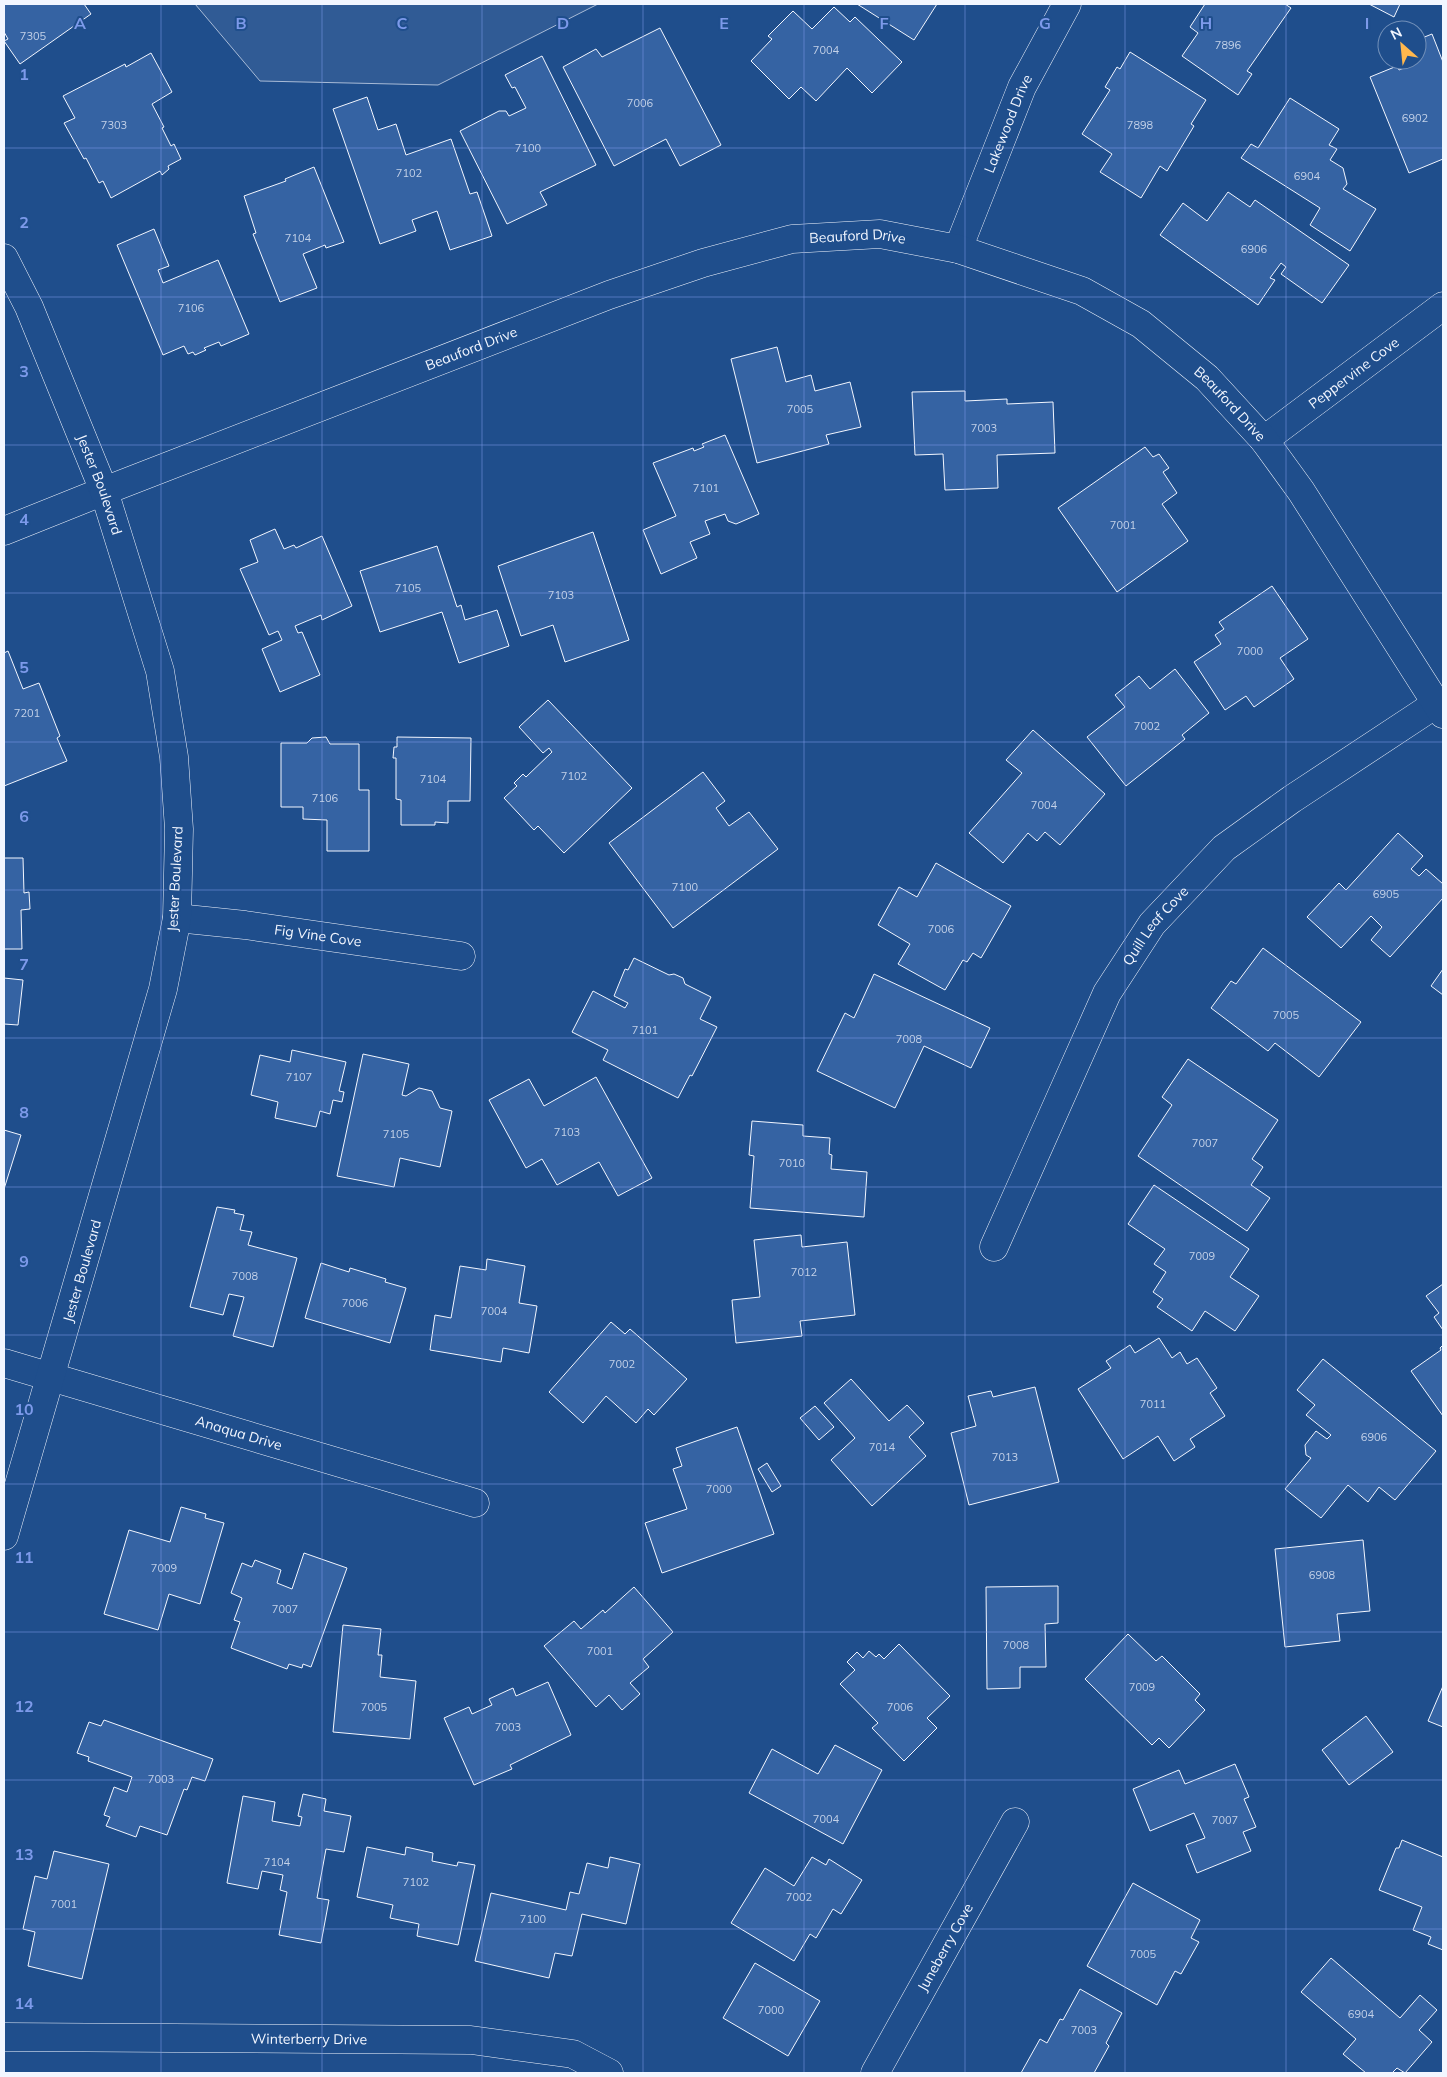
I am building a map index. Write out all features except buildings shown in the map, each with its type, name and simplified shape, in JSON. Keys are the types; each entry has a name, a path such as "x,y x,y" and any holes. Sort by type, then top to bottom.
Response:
{"street":[{"name":"Lakewood Drive","path":"958,249 1022,87 1067,4"},
{"name":"Beauford Drive","path":"4,531 104,490 609,295 703,263 792,239 880,234 958,249 1082,292 1141,324 1207,378 1264,440 1301,492 1439,709"},
{"name":"Jester Boulevard","path":"4,258 29,307 104,490 160,671 174,757 179,829 177,918 163,989 4,1536"},
{"name":"Peppervine Cove","path":"1264,440 1443,306"},
{"name":"Quill Leaf Cove","path":"994,1247 1107,993 1152,924 1224,848 1292,800 1439,709"},
{"name":"Fig Vine Cove","path":"177,918 245,925 461,956"},
{"name":"Anaqua Drive","path":"4,1363 475,1502"},
{"name":"Juneberry Cove","path":"875,2073 1015,1822"},
{"name":"Winterberry Drive","path":"4,2037 471,2040 609,2073"}],"shaded area":[{"path":"195,4 598,4 438,85 260,81"}]}
